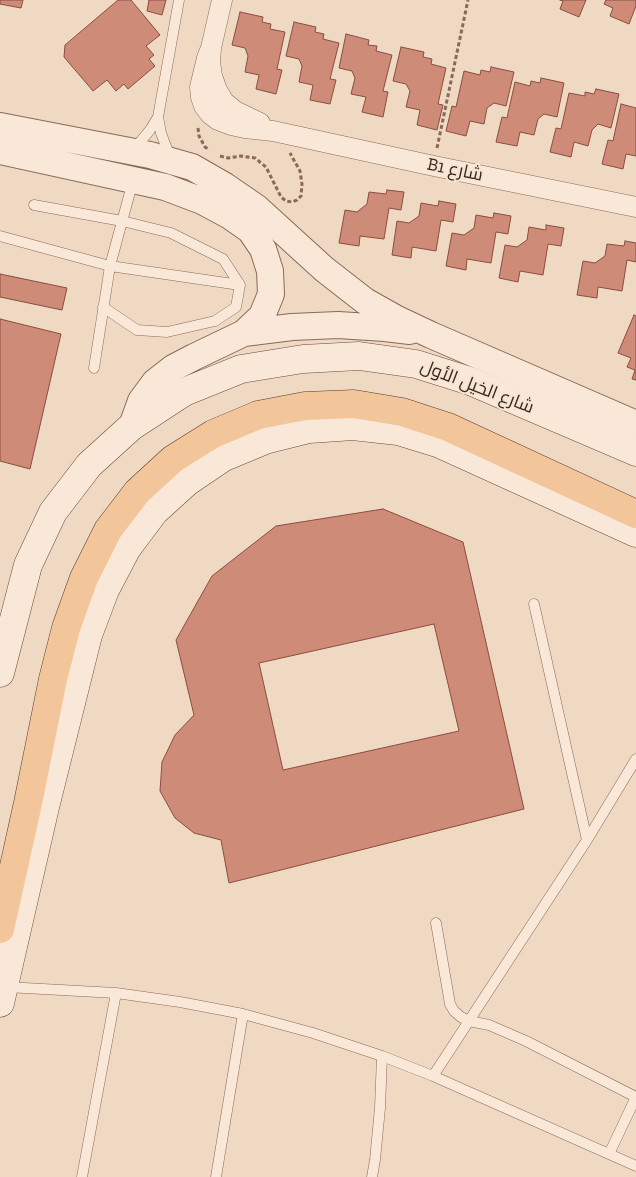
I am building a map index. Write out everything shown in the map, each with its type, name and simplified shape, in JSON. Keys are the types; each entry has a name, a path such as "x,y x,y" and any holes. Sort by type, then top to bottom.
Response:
{"main road":[{"name":"شارع الخيل الأول","path":"0,673 28,564 53,512 89,465 132,426 184,392 241,369 303,359 359,356 416,364 470,381 636,452"},
{"path":"0,929 53,680 66,628 84,578 108,530 137,492 173,459 214,434 258,415 306,406 354,404 402,412 448,427 636,514"},
{"path":"2,995 45,806 88,635 105,590 127,548 154,512 187,482 224,457 265,440 309,429 353,426 398,431 440,444 636,533"}],"street":[{"name":"B1 شارع","path":"222,0 200,88 204,106 218,120 245,128 274,131 636,207"},
{"path":"0,126 130,151 192,167 225,186 257,208 324,268 365,301 397,319 636,424"},
{"path":"0,151 165,187 202,201 230,216 250,230 264,249 270,271 271,294 262,316 244,333 173,368 155,382 141,401 132,426"},
{"path":"244,333 292,327 338,325 385,328 431,334"}],"lane":[{"path":"172,162 161,133 158,117 179,0"},
{"path":"130,151 141,141 158,117"},
{"path":"94,368 110,266 134,180"},
{"path":"34,205 122,221 171,233 224,259 240,285 236,307 215,322 167,332 138,330 103,307"},
{"path":"0,236 110,266 240,285"},
{"path":"534,604 587,840"},
{"path":"433,1076 587,840 636,759"},
{"path":"436,923 450,1004 454,1011 469,1021 514,1035 636,1097 609,1154"},
{"path":"82,1177 116,993"},
{"path":"2,995 116,993 180,1002 243,1014 313,1032 433,1076 636,1166"},
{"path":"216,1177 243,1014"},
{"path":"372,1177 380,1108 382,1056"}],"path":[{"path":"434,166 468,0"},
{"path":"197,123 199,136 205,147 210,151"},
{"path":"216,155 228,158 241,156 255,158 266,167 281,197 286,201 292,202 298,200 301,196 302,184 300,171 288,152"}],"building":[{"path":"0,0 23,0 21,8 0,4"},
{"path":"118,0 131,0 160,35 146,46 154,55 149,59 155,66 128,89 124,84 116,91 107,80 93,91 64,57 65,45"},
{"path":"149,0 166,0 162,15 147,11"},
{"path":"560,0 586,0 579,17 560,9 563,1"},
{"path":"606,0 636,0 636,6 629,24 610,16 613,8 604,4"},
{"path":"240,12 263,17 262,22 271,24 270,29 285,32 277,69 282,70 276,94 256,89 259,75 245,72 248,56 245,48 232,45"},
{"path":"294,22 316,27 315,32 324,34 323,39 339,43 330,79 336,80 330,104 310,100 313,85 299,82 302,66 299,59 286,56"},
{"path":"346,34 369,40 368,45 377,46 376,51 392,55 383,91 388,92 383,117 362,112 366,97 351,94 355,78 352,71 339,68"},
{"path":"401,47 424,52 423,57 432,59 431,64 446,68 438,104 443,105 437,130 417,125 420,110 406,107 410,91 406,84 393,81"},
{"path":"491,67 514,72 506,106 494,103 487,108 484,124 470,121 466,136 446,131 452,106 456,107 464,71 480,75 481,70 490,72"},
{"path":"541,78 564,83 557,117 544,114 538,119 534,135 520,132 517,146 496,142 502,117 507,118 515,82 530,86 531,81 540,83"},
{"path":"596,89 619,94 611,128 598,124 592,130 588,146 574,142 571,157 550,152 556,128 561,129 569,93 585,96 585,92 594,94"},
{"path":"621,104 636,108 636,156 626,154 623,169 602,164 608,140 613,141"},
{"path":"387,190 404,192 401,210 389,208 384,239 360,236 359,246 339,243 345,210 357,212 367,204 369,192 386,194"},
{"path":"439,201 456,204 453,222 441,220 436,251 412,247 411,258 392,255 397,221 409,223 419,216 421,203 438,206"},
{"path":"494,213 511,216 508,234 496,232 491,263 467,259 466,270 446,266 452,233 464,235 474,228 476,215 493,218"},
{"path":"546,225 564,228 561,246 548,244 543,275 520,271 518,282 499,278 505,245 517,247 527,240 529,227 546,230"},
{"path":"625,241 636,243 636,262 627,260 622,291 598,287 597,298 577,295 583,261 595,263 605,256 607,244 624,246"},
{"path":"0,274 67,288 62,310 0,297"},
{"path":"634,315 636,316 636,380 632,379 635,370 627,367 631,358 618,353"},
{"path":"0,319 61,334 30,469 0,461"},
{"path":"383,509 463,542 524,809 229,883 221,840 194,833 175,818 160,791 162,762 175,735 194,715 176,640 212,576 276,526"},
{"path":"434,624 459,731 283,770 259,663"}]}
